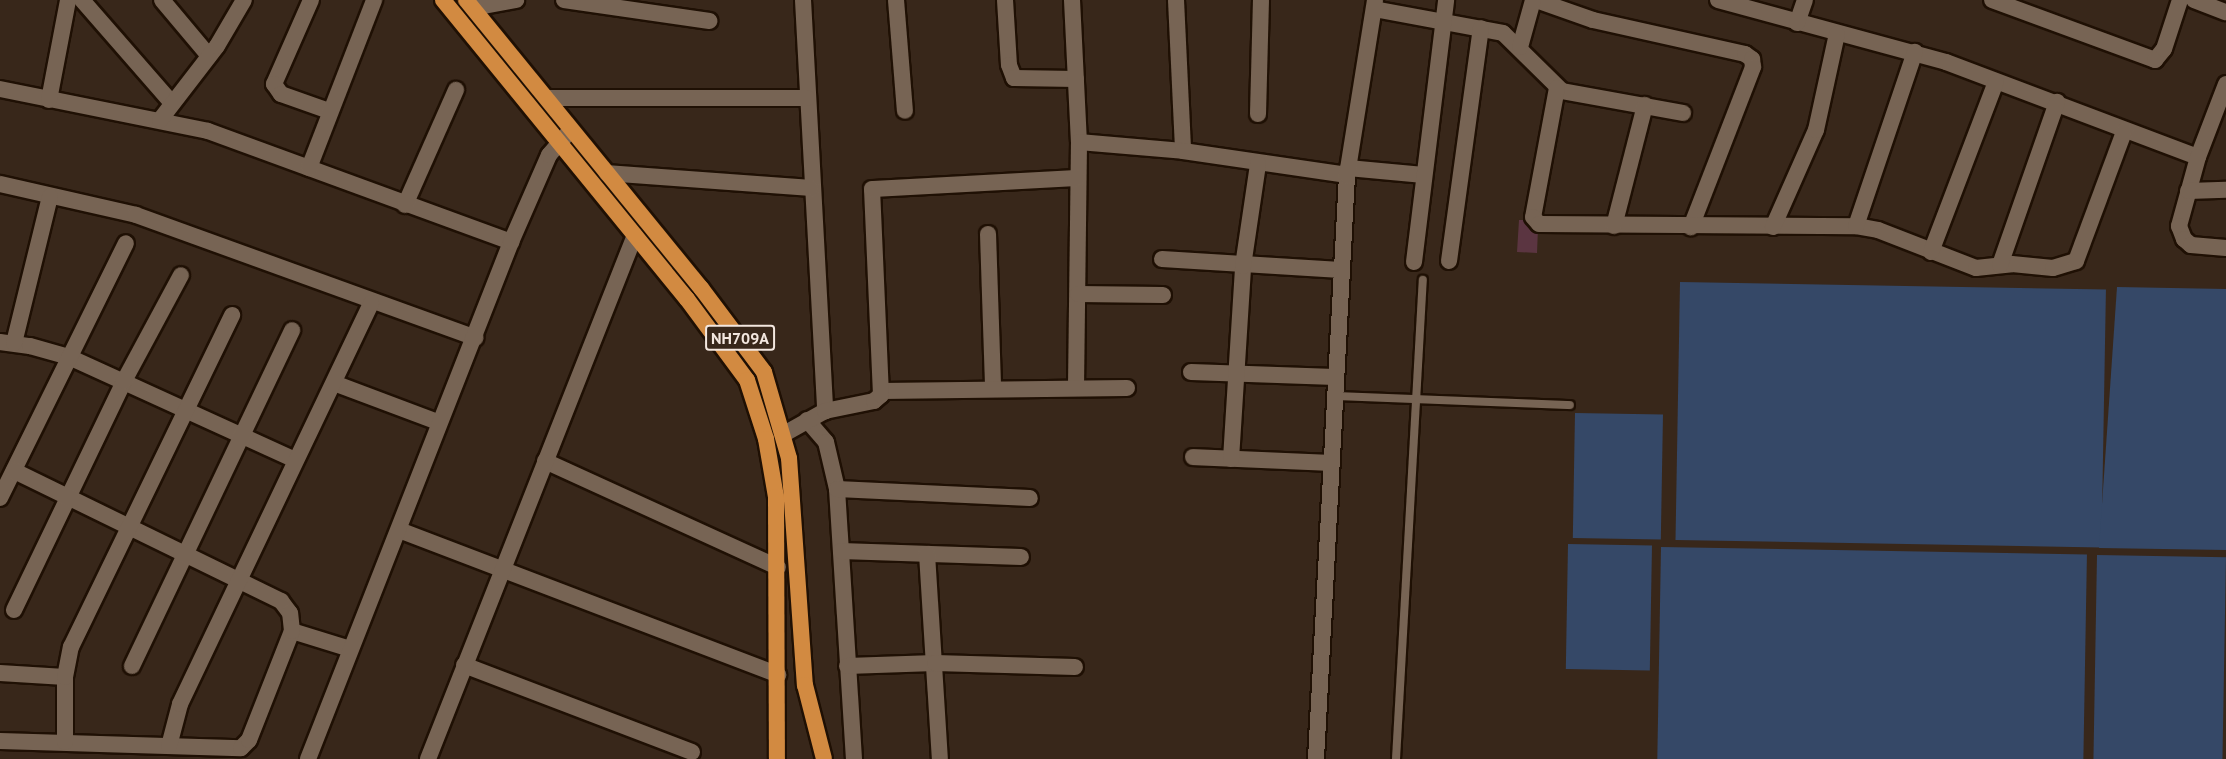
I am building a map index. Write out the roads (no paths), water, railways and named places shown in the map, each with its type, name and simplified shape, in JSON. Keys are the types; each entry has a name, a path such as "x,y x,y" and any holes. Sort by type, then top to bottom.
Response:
{"highway":[{"name":"NH709A","path":"443,0 635,235 747,380 772,461 778,567 777,759"},
{"name":"NH709A","path":"470,4 751,352 775,399 784,434 794,496 805,685 824,759"}],"street":[{"path":"49,100 68,0"},
{"path":"82,0 172,103"},
{"path":"162,0 209,56"},
{"path":"160,120 209,56 244,0"},
{"path":"311,0 274,84 281,94 330,111"},
{"path":"309,168 374,0"},
{"path":"470,4 516,0"},
{"path":"564,0 709,21"},
{"path":"803,0 810,188 825,411"},
{"path":"896,0 905,111"},
{"path":"1005,0 1009,65 1014,78 1076,79"},
{"path":"1072,0 1079,142 1076,387"},
{"path":"1176,0 1183,151"},
{"path":"1258,114 1261,0"},
{"path":"1414,262 1446,0"},
{"path":"1520,47 1535,0 1593,20 1752,59 1752,67 1690,227"},
{"path":"1718,0 1837,34 1915,52 2057,102 2124,132 2198,157"},
{"path":"1797,22 1805,0"},
{"path":"1992,0 2155,60 2164,49 2180,0"},
{"path":"2194,0 2226,12"},
{"path":"1316,759 1347,172 1375,4 1503,33 1520,47 1557,88 1683,113"},
{"path":"1449,261 1481,28"},
{"path":"1773,227 1815,130 1837,34"},
{"path":"1856,226 1915,52"},
{"path":"1930,252 1996,82"},
{"path":"2226,84 2218,124 2198,157 2179,226 2184,239 2199,247 2226,249"},
{"path":"1557,88 1535,220 1548,225 1856,226 1878,230 1976,268 2000,265 2053,268 2076,261 2124,132"},
{"path":"0,89 208,131 511,242"},
{"path":"405,205 456,90"},
{"path":"548,98 807,98"},
{"path":"2000,265 2057,102"},
{"path":"1614,226 1645,105"},
{"path":"308,759 399,530 438,422 475,338 511,242 558,140 572,129"},
{"path":"1079,142 1183,151 1258,164 1424,176"},
{"path":"1231,459 1243,266 1258,164"},
{"path":"607,173 810,188"},
{"path":"784,434 825,411 874,400 881,391 872,189 1078,178"},
{"path":"0,184 136,215 371,303 475,338"},
{"path":"2188,191 2226,190"},
{"path":"50,196 7,343 69,357 295,460"},
{"path":"988,234 993,387"},
{"path":"428,759 501,568 635,235"},
{"path":"0,498 126,243"},
{"path":"1162,259 1243,266 1341,270"},
{"path":"15,610 124,381 181,275"},
{"path":"1078,294 1163,295"},
{"path":"169,746 180,704 371,303"},
{"path":"65,742 65,677 76,637 232,315"},
{"path":"132,666 240,434 292,330"},
{"path":"1191,372 1335,377"},
{"path":"334,383 438,422"},
{"path":"881,391 993,387 1127,388"},
{"path":"807,420 826,442 837,489 854,759"},
{"path":"1193,458 1330,463"},
{"path":"545,462 778,567"},
{"path":"0,741 228,749 245,745 292,631 286,605 238,579 129,529 14,471"},
{"path":"837,489 1030,498"},
{"path":"399,530 778,675"},
{"path":"841,551 1021,557"},
{"path":"927,554 940,759"},
{"path":"292,631 350,649"},
{"path":"847,666 935,663 1075,667"},
{"path":"464,665 692,753"},
{"path":"0,673 65,677"}],"lane":[{"path":"1396,759 1423,280"},
{"path":"1334,396 1570,405"}],"water":[{"path":"1680,282 2106,289 2101,547 1675,540"},
{"path":"2117,287 2226,289 2226,550 2099,548"},
{"path":"1575,413 1663,415 1661,540 1573,538"},
{"path":"1568,544 1652,545 1650,670 1566,669"},
{"path":"1661,547 2087,554 2083,759 1657,759"},
{"path":"2097,555 2226,557 2222,759 2093,759"}]}
